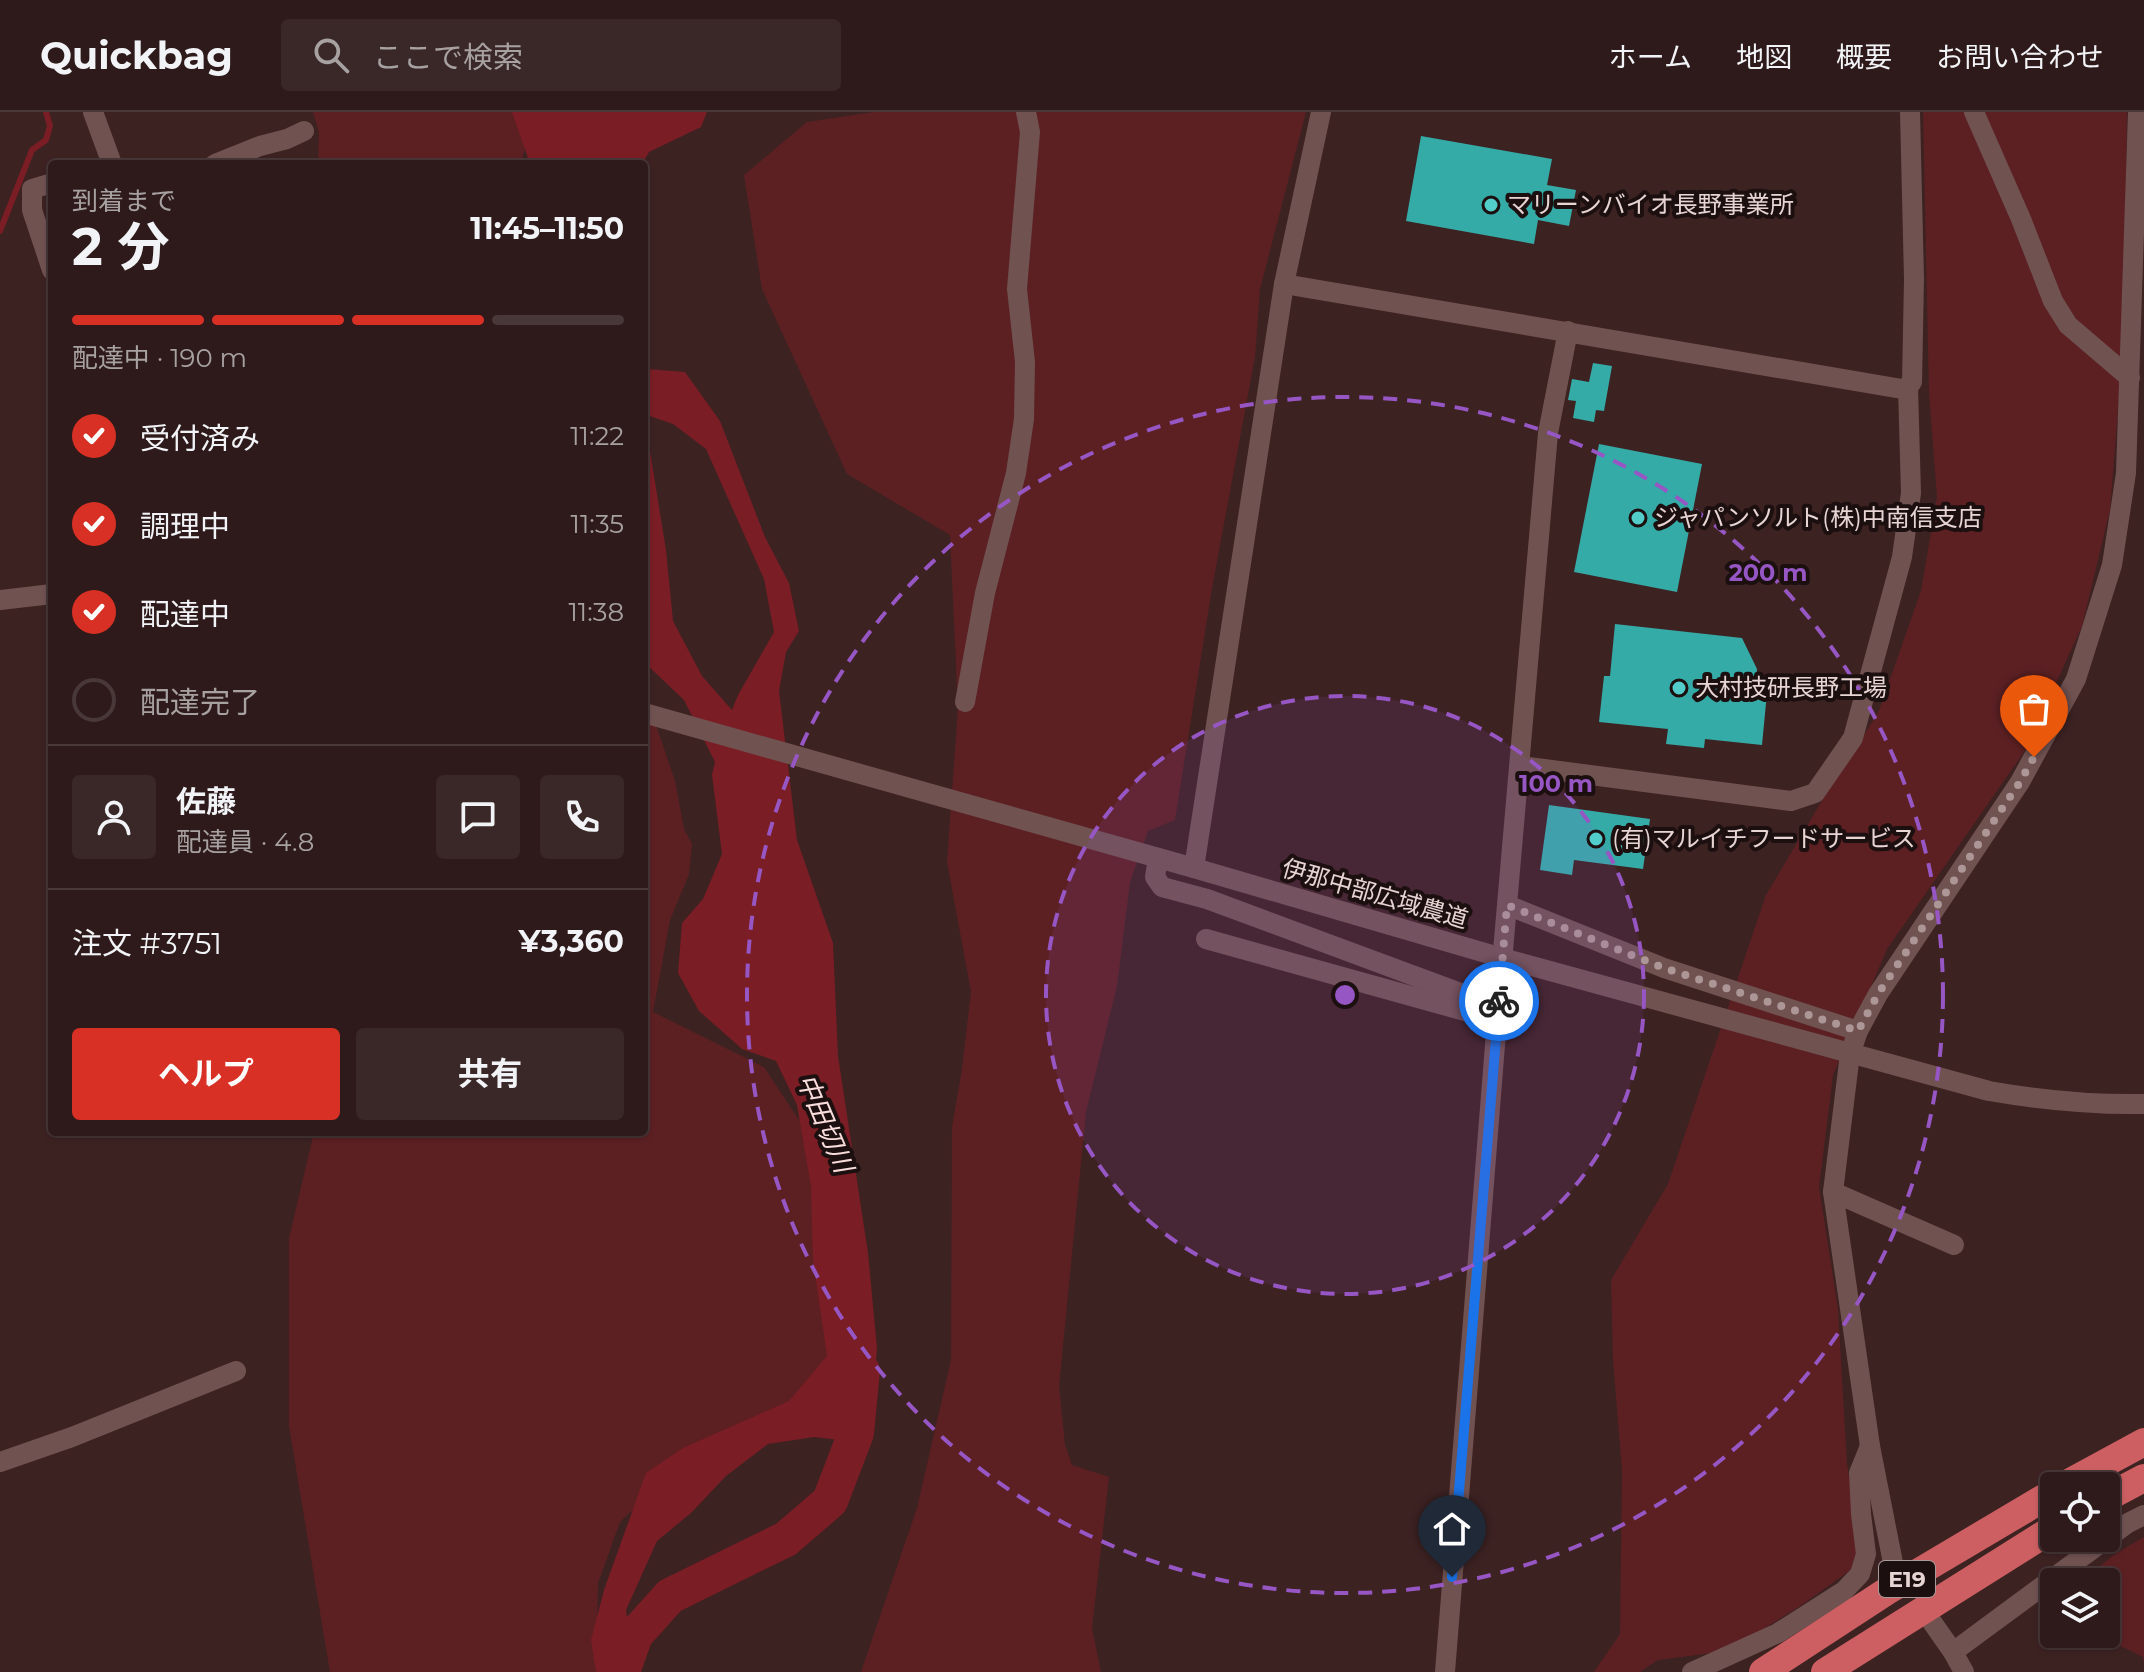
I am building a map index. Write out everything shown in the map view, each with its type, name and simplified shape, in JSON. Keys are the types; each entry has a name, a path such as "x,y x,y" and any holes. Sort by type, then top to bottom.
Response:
{"highway":[{"path":"2089,1472 2144,1442"},
{"path":"2120,1491 2144,1478"},
{"name":"E19","path":"1763,1672 1887,1591 2040,1500"},
{"name":"E19","path":"1825,1672 2040,1537"}],"street":[{"path":"93,112 111,160"},
{"path":"965,702 985,593 1016,473 1024,419 1025,362 1017,289 1030,132 1026,112"},
{"path":"1194,868 1284,284 1321,112"},
{"path":"1521,766 1791,801 1815,793 1853,738 1902,557 1911,493 1908,387 1912,382 1914,279 1910,112"},
{"path":"1974,112 2053,301 2068,325 2130,378"},
{"path":"1894,1568 1870,1446 1833,1192 1850,1054 1858,1031 1878,994 2020,782 2076,679 2112,565 2126,473 2138,112"},
{"path":"225,160 304,131"},
{"path":"48,184 32,189 32,210 48,258"},
{"path":"1284,284 1891,388 1908,387"},
{"path":"1445,1672 1548,433 1568,331"},
{"path":"0,600 48,594"},
{"name":"伊那中部広域農道","path":"648,714 1506,959 1989,1091 2040,1100 2144,1104"},
{"path":"1158,858 1155,877 1162,887 1207,899 1498,1006"},
{"path":"1506,912 1664,968 1858,1031"},
{"path":"1206,939 1498,1006"},
{"path":"1833,1192 1954,1245"},
{"path":"0,1462 72,1437 236,1371"},
{"path":"1692,1672 1778,1633 1844,1591 1860,1574 1866,1554 1859,1473 1870,1446"},
{"path":"1953,1652 2128,1523 2144,1515"},
{"path":"1932,1622 1964,1672"}],"shaded area":[{"path":"313,112 534,112 522,160 318,160 319,132"},
{"path":"874,112 1306,112 1260,289 1255,357 1212,588 1175,820 1148,831 1130,882 1117,986 1086,1112 1059,1386 1065,1445 1072,1465 1109,1477 1092,1628 1101,1672 861,1672 917,1508 951,1360 952,1127 971,992 947,862 958,708 950,535 847,474 762,289 744,175 807,122"},
{"path":"1923,112 2127,112 2124,335 2110,510 2082,626 2026,749 1887,949 1833,1075 1819,1187 1838,1309 1847,1464 1862,1562 1728,1651 1658,1660 1640,1672 1594,1672 1620,1634 1622,1471 1613,1360 1611,1280 1668,1184 1766,895 1878,713 1921,591 1937,497 1929,393"},
{"path":"648,702 675,781 684,829 692,844 689,874 670,920 653,1012 764,1067 820,1152 840,1362 797,1424 668,1476 620,1522 598,1583 596,1672 330,1672 289,1426 289,1238 313,1136 648,1136"},
{"path":"2144,1537 2144,1664 2143,1657 2120,1646 2120,1568 2098,1568"}],"water":[{"path":"512,112 707,112 701,127 649,152 644,160 529,160"},
{"path":"648,369 685,372 720,421 765,537 789,583 799,631 786,652 779,691 797,840 833,943 838,1056 868,1253 877,1348 873,1398 839,1440 814,1437 768,1444 726,1476 691,1513 657,1541 626,1610 634,1672 596,1672 591,1640 604,1590 646,1473 683,1448 789,1401 827,1356 813,1259 811,1186 797,1105 776,1061 742,1049 699,1011 678,973 682,923 703,899 722,854 712,775 715,762 684,700 648,666 648,439 666,550 673,621 702,676 732,710 774,632 764,579 706,449 673,424 648,415"}],"building":[{"name":"マリーンバイオ長野事業所","path":"1421,136 1552,159 1547,185 1576,190 1569,226 1538,220 1534,244 1406,221"},
{"path":"1593,363 1612,366 1604,411 1596,410 1594,422 1573,418 1576,401 1568,400 1572,379 1589,382"},
{"name":"ジャパンソルト(株)中南信支店","path":"1599,444 1702,464 1677,592 1574,572"},
{"name":"大村技研長野工場","path":"1615,624 1742,638 1757,669 1755,691 1767,693 1762,745 1705,739 1704,748 1666,744 1668,729 1599,722 1604,676 1610,676"},
{"name":"(有)マルイチフードサービス","path":"1549,805 1650,819 1643,869 1574,860 1572,875 1540,870"}],"waterway":[{"path":"0,231 32,150 46,140 50,126 46,112"},
{"name":"中田切川","path":"622,1672 635,1635 670,1596 786,1539 830,1501 856,1433 862,1371"}],"way so far":[{"path":"1499,1001 1507,905 1664,968 1858,1031 1878,994 2034,757"}],"place":[{"name":"マリーンバイオ長野事業所","path":"1491,205"},
{"name":"ジャパンソルト(株)中南信支店","path":"1638,518"},
{"name":"大村技研長野工場","path":"1679,688"},
{"name":"(有)マルイチフードサービス","path":"1596,839"}],"route":[{"path":"1452,1577 1499,1001"}]}
